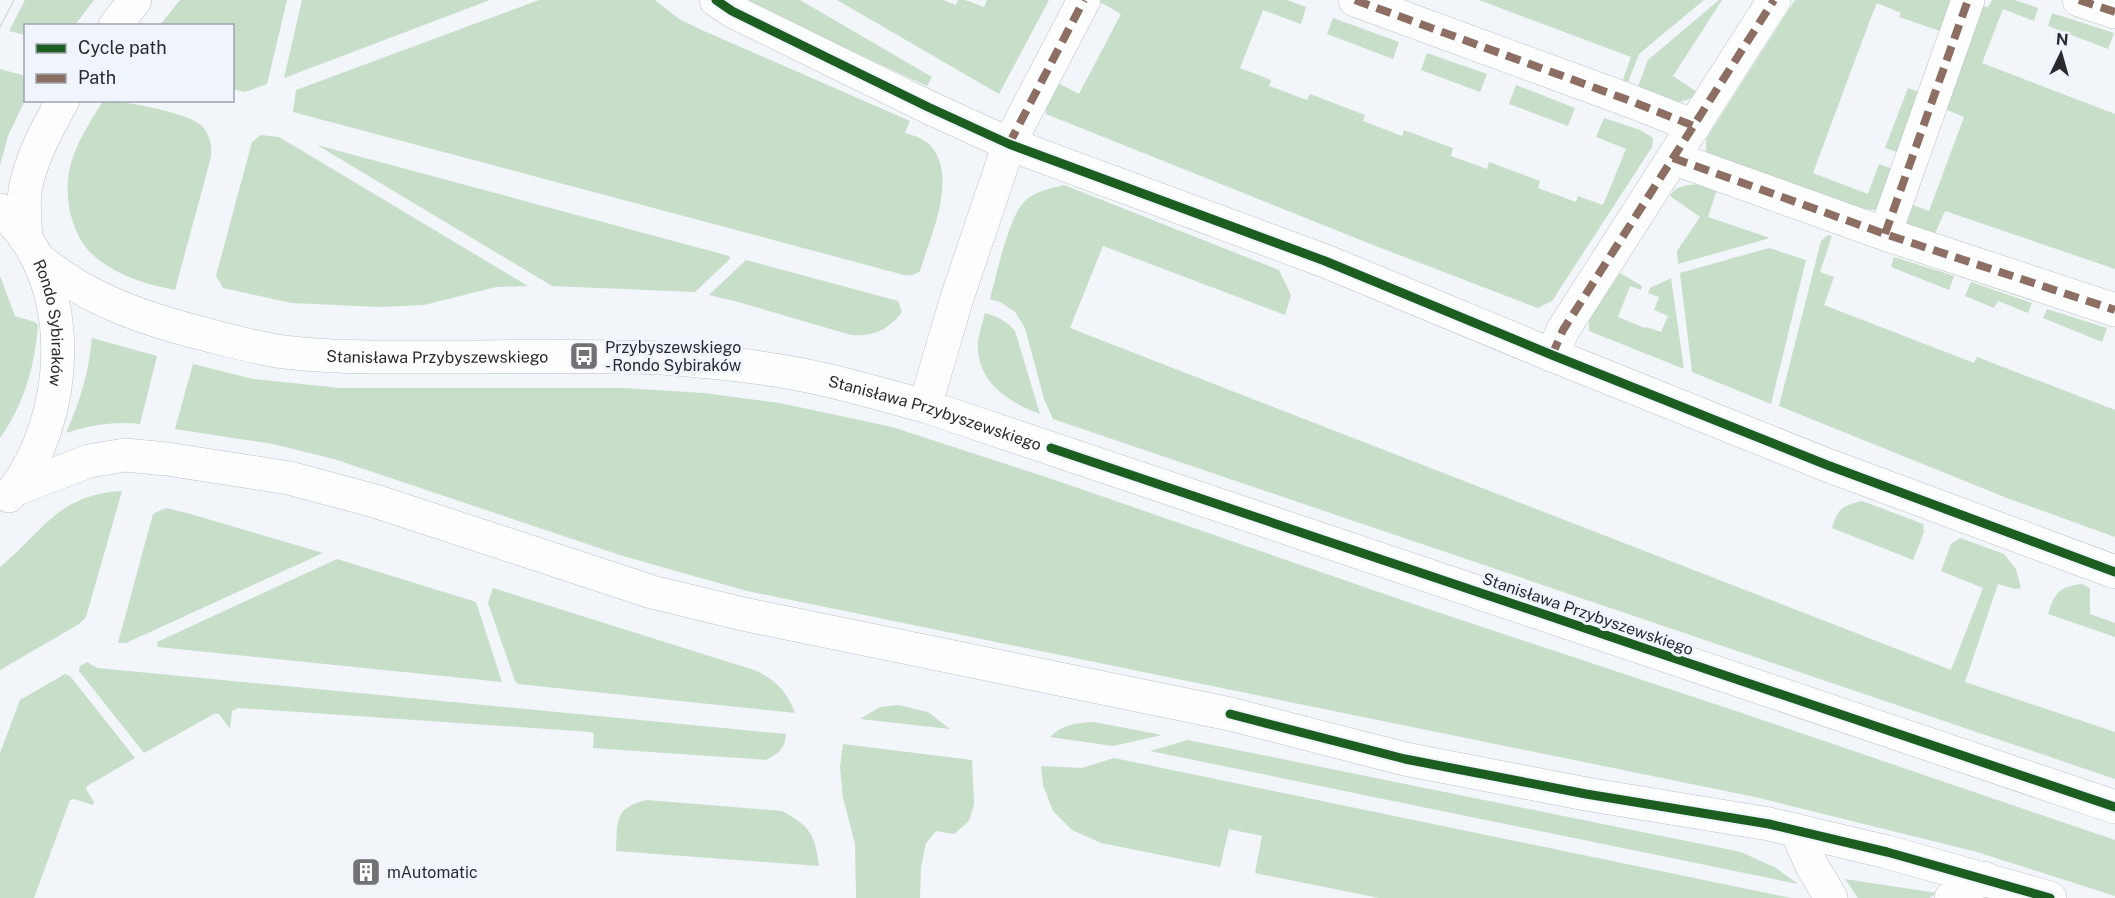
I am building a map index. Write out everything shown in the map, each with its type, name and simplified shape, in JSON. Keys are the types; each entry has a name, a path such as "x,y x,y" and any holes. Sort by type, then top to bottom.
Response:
{"street":[{"path":"117,24 135,0"},
{"path":"716,0 732,11 928,107 1010,144 1325,261 1552,356 1827,465 2115,572"},
{"path":"925,406 957,298 1010,144 1084,0"},
{"path":"1355,0 1694,126"},
{"path":"1552,356 1563,330 1774,0"},
{"path":"1885,234 1968,0"},
{"path":"2079,0 2115,12"},
{"path":"33,249 24,209 29,176 39,147 62,102"},
{"path":"1673,158 1885,234 2115,310"},
{"name":"Rondo Sybiraków","path":"0,210 33,249 50,289 56,319 57,349 56,380 51,409 42,437 30,464 7,498"},
{"name":"Stanisława Przybyszewskiego","path":"33,249 59,276 105,302 171,326 257,348 341,356 604,357 706,362 821,378 925,406 2115,807"},
{"path":"7,498 89,461 125,455 289,478 375,501 652,592 743,614 1230,714 1405,759 1586,794 1769,824 1887,852 2050,898"},
{"path":"1796,830 1812,866 1831,898"},
{"path":"1951,898 1984,878"}],"green space":[{"path":"25,0 94,0 76,24 24,24 24,35 9,31"},
{"path":"180,0 287,0 267,84 245,92 234,89 234,24 161,24"},
{"path":"302,0 490,0 284,78"},
{"path":"539,0 655,0 679,19 704,31 910,121 905,133 930,145 938,158 942,173 940,207 920,271 910,275 900,274 293,112 296,90"},
{"path":"740,0 800,0 932,77 927,86"},
{"path":"837,0 943,0 956,5 958,0 965,0 984,7 987,0 1049,0 999,94"},
{"path":"1099,0 1287,0 1306,7 1301,24 1263,10 1240,68 1271,80 1269,86 1307,100 1310,94 1365,115 1363,121 1402,136 1404,130 1453,148 1451,156 1487,169 1489,162 1540,181 1538,188 1576,202 1578,196 1603,205 1626,149 1596,137 1604,118 1640,130 1653,138 1652,147 1552,301 1538,308 1368,243 1046,114 1047,98 1056,82 1079,94 1121,14"},
{"path":"1479,0 1704,0 1639,54 1627,85 1622,82 1631,57"},
{"path":"1719,0 1722,0 1673,76 1697,92 1696,95 1680,102 1673,102 1637,89 1648,60"},
{"path":"1795,0 1955,0 1943,32 1899,17 1901,13 1877,3 1870,20 1813,173 1868,194 1879,164 1895,170 1882,203 1875,210 1837,207 1719,167 1706,151 1706,139"},
{"path":"1992,0 2015,0 2038,8 2034,21 2003,9 1982,63 2115,114 2115,269 1945,211 1934,236 1908,227 1903,222 1905,202 1929,211 1964,117 1940,107 1979,5 1988,7"},
{"path":"2052,13 2114,33 2108,49 2048,26"},
{"path":"1333,18 1399,42 1393,59 1327,34"},
{"path":"1427,53 1487,74 1480,92 1421,70"},
{"path":"0,69 24,75 24,102 8,136 0,165"},
{"path":"1516,85 1575,108 1568,126 1509,104"},
{"path":"1908,88 1925,94 1903,154 1885,148"},
{"path":"102,102 119,102 184,116 205,129 211,144 211,157 175,290 148,284 122,274 95,257 81,240 69,205 68,180 73,157 86,128"},
{"path":"261,135 279,137 528,286 496,287 424,305 379,307 291,303 223,288 216,276 252,142"},
{"path":"317,145 729,256 730,259 695,292 552,286"},
{"path":"1703,184 1717,189 1708,217 1770,238 1678,264 1677,251 1700,217 1670,196 1680,187"},
{"path":"1064,185 1279,270 1291,295 1285,315 1103,246 1070,328 1951,670 1983,588 1941,571 1951,544 1960,538 2004,554 2016,569 2021,588 2015,589 1998,584 1965,682 2115,732 2115,779 1053,419 1044,399 1025,328 1015,312 1002,303 990,299 1004,247 1019,208 1034,195"},
{"path":"1828,235 1832,236 1820,272 1834,277 1824,305 1974,363 1977,357 2115,410 2115,537 2007,498 1779,406 1821,241"},
{"path":"1769,248 1806,260 1771,404 1692,372 1680,273"},
{"path":"1894,257 1954,276 1949,290 1891,267"},
{"path":"746,260 898,301 902,312 880,331 867,335 851,335 709,295"},
{"path":"1620,273 1642,286 1641,290 1630,286 1618,317 1661,332 1668,316 1654,310 1659,297 1648,293 1650,288 1671,278 1684,369 1589,331 1589,317"},
{"path":"0,276 15,316 38,325 27,384 16,412 0,438"},
{"path":"1971,282 2032,303 2028,313 1998,301 1994,308 1965,296"},
{"path":"2047,309 2107,328 2102,342 2043,318"},
{"path":"985,313 1002,320 1015,331 1040,414 1008,398 991,383 984,373 978,345"},
{"path":"92,338 157,356 140,424 103,424 66,433 83,386"},
{"path":"193,364 253,379 340,388 624,388 704,393 780,403 892,427 1049,478 1425,608 2115,840 2115,896 1977,852 1755,797 747,591 623,556 334,459 273,444 175,429"},
{"path":"122,491 86,617 79,624 0,670 0,567 67,507 82,499"},
{"path":"1862,501 1923,524 1924,532 1913,560 1832,528 1836,516 1842,509"},
{"path":"166,508 323,553 126,643 118,643 153,514"},
{"path":"337,559 476,602 502,682 158,647 157,642"},
{"path":"2082,584 2090,588 2090,614 2115,623 2115,637 2048,614 2059,592"},
{"path":"493,588 757,671 780,688 795,713 518,684 488,603"},
{"path":"87,662 97,668 786,734 780,750 766,760 593,748 594,734 591,732 238,708 232,711 230,729 219,714 214,714 144,753 79,671 80,666"},
{"path":"65,674 70,676 135,758 87,786 86,789 94,802 93,805 74,799 70,800 34,898 0,898 0,753 20,700"},
{"path":"898,705 928,712 950,729 860,719 880,707"},
{"path":"1094,722 1162,735 1113,746 1050,737 1070,725"},
{"path":"1188,740 1741,852 1776,868 1798,884 1150,751"},
{"path":"843,744 972,760 974,804 969,821 954,834 936,831 926,843 921,867 920,898 856,898 855,844 843,798 840,767"},
{"path":"1114,758 1791,898 1379,898 1255,873 1262,836 1229,829 1220,867 1101,843 1072,830 1053,811 1043,785 1041,766 1082,768"},
{"path":"647,800 782,811 799,821 810,832 819,866 616,851 618,824 623,812 636,803"},
{"path":"1845,879 1937,893 1929,898 1858,898"}],"tram line":[{"path":"0,27 14,0"}],"marked path":[{"path":"1009,144 1084,0"},
{"path":"1355,0 1694,126"},
{"path":"1552,355 1563,330 1774,0"},
{"path":"1885,234 1968,0"},
{"path":"2079,0 2115,12"},
{"path":"1673,158 1885,234 2115,310"}],"cycle path":[{"path":"716,0 732,11 1009,144 1325,261 1827,465 2115,572"},
{"path":"1051,448 2115,807"},
{"path":"1230,714 1405,759 1586,794 1769,824 1887,852 2050,898"}],"place":[{"name":"Przybyszewskiego - Rondo Sybiraków","path":"584,356"},
{"name":"mAutomatic","path":"366,872"}]}
